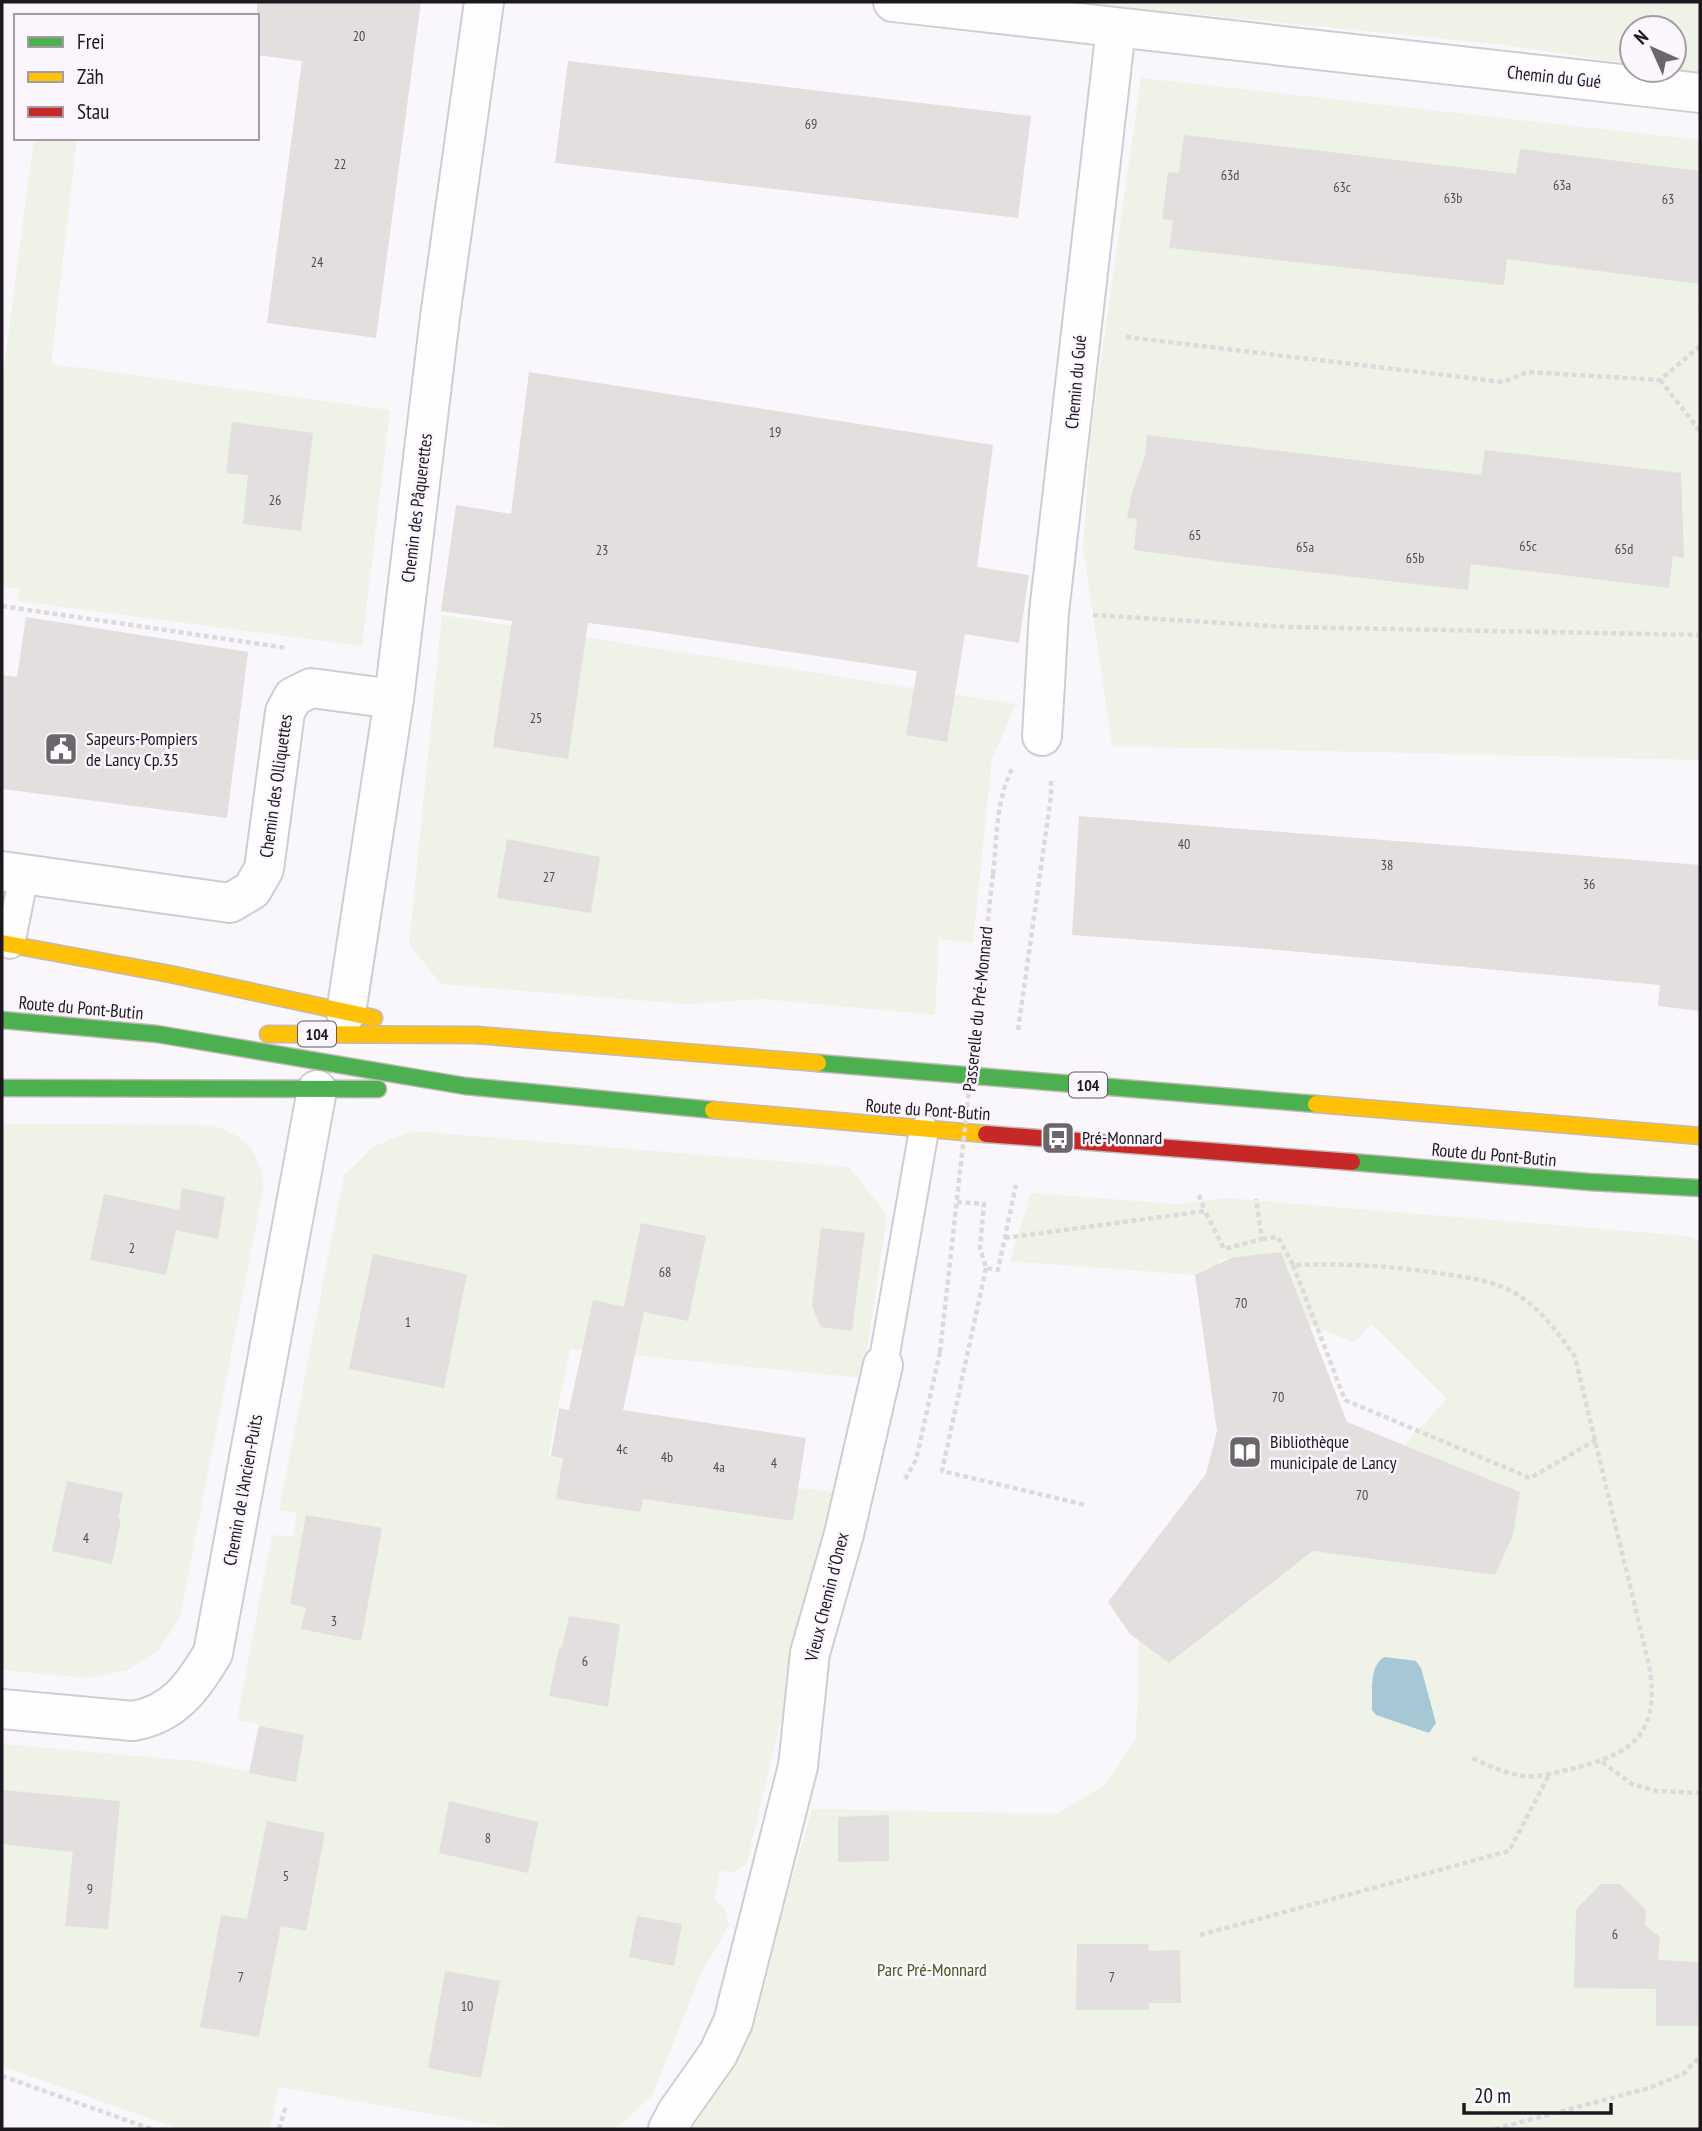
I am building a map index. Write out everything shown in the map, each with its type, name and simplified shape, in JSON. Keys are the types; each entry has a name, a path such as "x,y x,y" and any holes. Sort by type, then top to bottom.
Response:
{"main road":[{"path":"6,943 265,993 346,1013 476,1035"},
{"name":"Route du Pont-Butin","path":"2,1020 158,1034 465,1086 924,1130 1085,1140 1590,1182 1700,1188"},
{"name":"Route du Pont-Butin","path":"158,1034 476,1035 1700,1136"},
{"path":"2,1088 317,1090 465,1086"}],"street":[{"name":"Chemin des Pâquerettes","path":"346,1013 394,699 440,317 484,2"},
{"name":"Chemin du Gué","path":"893,2 1700,93"},
{"name":"Chemin du Gué","path":"1042,736 1049,612 1116,28"},
{"name":"Chemin des Olliquettes","path":"13,873 230,903 252,890 264,869 285,712 293,697 311,688 394,699"},
{"name":"Chemin de l'Ancien-Puits","path":"2,1709 133,1721 152,1718 174,1704 197,1680 213,1653 317,1090"},
{"name":"Vieux Chemin d'Onex","path":"668,2129 718,2054 733,2022 799,1766 810,1653 844,1534 883,1365"}],"lane":[{"path":"6,943 13,873"},
{"name":"Vieux Chemin d'Onex","path":"883,1365 924,1130"}],"path":[{"path":"1080,331 1503,382 1527,372 1660,380 1700,346"},
{"path":"1660,380 1700,431"},
{"path":"2,606 300,650"},
{"path":"1049,612 1289,627 1700,635"},
{"path":"1018,1030 1051,796 1050,771 1042,736"},
{"name":"Passerelle du Pré-Monnard","path":"940,1352 1005,783 1023,750 1042,736"},
{"path":"986,1268 998,1270 1016,1185"},
{"path":"1197,1190 1224,1249 1278,1237 1293,1265 1345,1400 1530,1478 1596,1440"},
{"path":"1256,1191 1262,1239"},
{"path":"957,1202 984,1204 980,1248 986,1268 942,1471 1086,1505"},
{"path":"1005,1238 1205,1211"},
{"path":"1293,1265 1356,1263 1477,1279 1506,1289 1521,1298 1548,1321 1575,1357 1653,1688 1651,1710 1634,1742 1618,1754 1601,1761 1526,1776 1495,1769 1472,1759"},
{"path":"1601,1761 1632,1784 1657,1791 1700,1793"},
{"path":"1200,1934 1509,1851 1550,1773"},
{"path":"1495,2129 1649,2088 1683,2074 1700,2057"},
{"path":"2,2076 151,2129"},
{"path":"279,2129 286,2106"}],"green space":[{"path":"1073,2 1700,2 1700,75 1688,73 1688,14 1618,14 1618,62 1497,44"},
{"path":"1141,78 1700,140 1700,760 1112,746 1083,547 1091,431"},
{"path":"34,140 77,140 51,364 390,410 362,646 18,601 19,589 2,586 2,382"},
{"path":"442,615 1016,704 992,759 973,943 939,939 935,1015 763,999 686,1004 441,984 409,944"},
{"path":"2,1124 212,1125 234,1134 248,1146 258,1162 264,1185 180,1617 159,1650 127,1670 87,1678 2,1670"},
{"path":"412,1131 849,1167 887,1215 863,1378 570,1349 548,1456 563,1458 556,1499 640,1512 643,1499 793,1521 798,1488 833,1492 812,1592 746,1866 733,1872 720,1871 714,1900 725,1909 729,1925 701,1974 652,2096 615,2129 514,2129 279,2087 270,2129 179,2129 2,2066 2,1744 205,1762 249,1772 259,1724 237,1720 272,1535 293,1537 297,1513 279,1510 344,1175 373,1147"},
{"name":"Parc Pré-Monnard","path":"1031,1193 1176,1204 1226,1198 1686,1236 1700,1241 1699,2129 693,2129 740,2047 758,1998 812,1809 1057,1814 1107,1783 1135,1740 1139,1640 1170,1662 1314,1551 1495,1575 1513,1535 1520,1492 1404,1445 1447,1399 1371,1324 1354,1342 1309,1325 1281,1252 1219,1260 1219,1264 1195,1275 1010,1261"}],"water":[{"path":"1385,1657 1416,1661 1421,1668 1436,1723 1429,1733 1376,1715 1372,1710 1374,1673 1376,1666"}],"building":[{"path":"257,2 421,2 376,338 267,323 302,61 259,55"},
{"path":"568,61 1031,116 1018,218 555,163"},
{"path":"1184,135 1516,174 1520,149 1700,171 1700,284 1507,259 1504,285 1169,248 1173,220 1162,219 1168,172 1179,173"},
{"path":"529,372 993,445 977,567 1029,575 1019,643 965,634 947,742 906,735 917,671 588,623 568,759 493,747 512,621 441,611 456,505 511,514"},
{"path":"232,422 313,433 301,531 243,524 248,475 226,473"},
{"path":"1147,435 1481,475 1485,450 1681,473 1684,558 1673,556 1669,588 1471,564 1468,590 1134,550 1137,519 1127,518 1131,496 1145,456"},
{"path":"26,617 248,652 227,818 2,789 2,675 17,677"},
{"path":"1079,816 1700,865 1700,1011 1658,1006 1660,985 1268,949 1072,935"},
{"path":"507,839 600,857 591,913 497,898"},
{"path":"182,1188 225,1197 218,1239 176,1230 166,1275 90,1260 104,1194 179,1210"},
{"path":"641,1223 706,1236 688,1321 644,1312 623,1410 806,1438 793,1521 643,1499 640,1512 556,1499 563,1458 551,1456 559,1408 569,1410 593,1300 624,1307"},
{"path":"821,1228 865,1233 852,1331 821,1327 812,1306"},
{"path":"1281,1252 1347,1422 1520,1492 1513,1535 1495,1575 1313,1551 1169,1663 1130,1634 1108,1602 1206,1474 1217,1431 1195,1275 1231,1258"},
{"path":"373,1254 467,1274 444,1388 349,1369"},
{"path":"67,1481 123,1493 112,1564 52,1551"},
{"path":"306,1515 382,1528 361,1641 301,1629 306,1608 290,1604"},
{"path":"569,1616 620,1624 608,1707 549,1696"},
{"path":"259,1726 304,1735 296,1782 249,1773"},
{"path":"2,1790 120,1801 108,1929 65,1926 73,1852 2,1844"},
{"path":"449,1801 538,1822 528,1873 439,1853"},
{"path":"889,1815 889,1861 838,1862 838,1817"},
{"path":"267,1821 325,1833 306,1931 281,1926 259,2037 200,2027 221,1915 252,1920 247,1919"},
{"path":"1601,1884 1620,1884 1646,1910 1645,1925 1660,1937 1658,1960 1700,1962 1698,2026 1656,2026 1656,1989 1574,1988 1576,1910"},
{"path":"637,1916 682,1924 674,1966 629,1957"},
{"path":"1077,1944 1148,1944 1149,1951 1180,1950 1181,2003 1149,2003 1149,2010 1076,2010"},
{"path":"445,1971 500,1981 481,2078 428,2068"}],"traffic: fast":[{"path":"2,1020 157,1034 465,1086 713,1110"},
{"path":"818,1063 1316,1104"},
{"path":"2,1088 378,1089"},
{"path":"1352,1162 1590,1182 1700,1188"}],"traffic: slow":[{"path":"2,943 170,974 374,1018"},
{"path":"268,1034 476,1035 818,1063"},
{"path":"1316,1104 1700,1136"},
{"path":"713,1110 986,1134"}],"traffic: jam":[{"path":"986,1134 1352,1162"}],"place":[{"name":"Sapeurs-Pompiers de Lancy Cp.35","path":"61,749"},
{"name":"Pré-Monnard","path":"1058,1138"},
{"name":"Bibliothèque municipale de Lancy","path":"1245,1452"}]}
